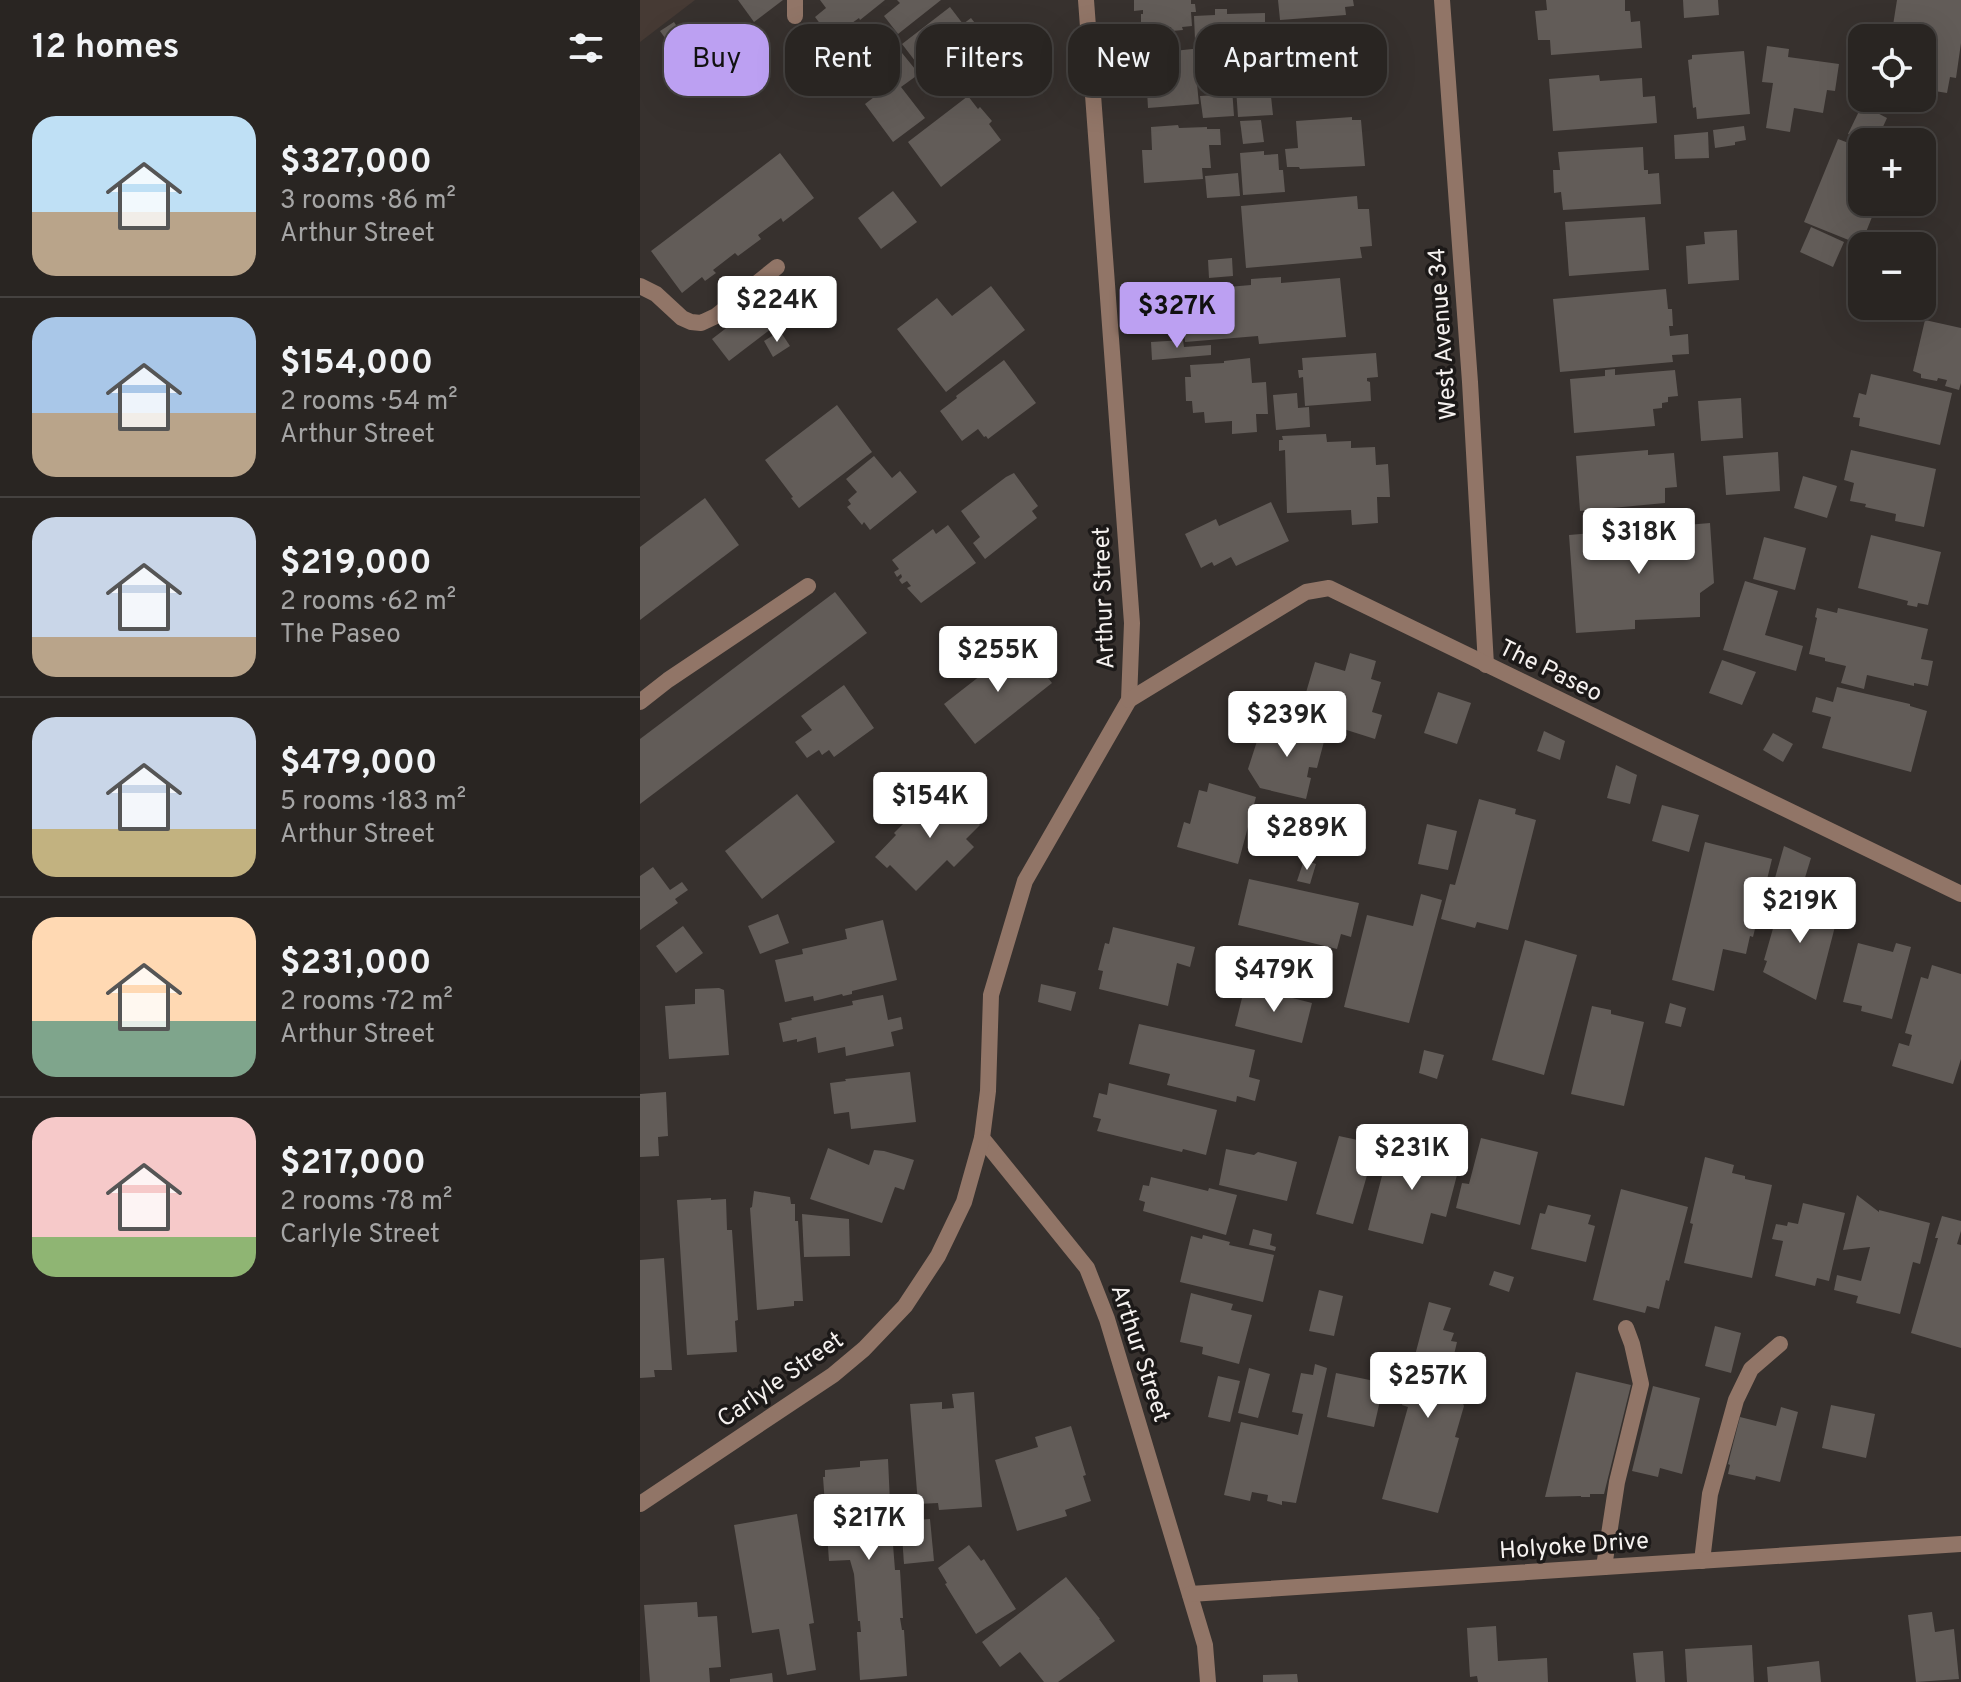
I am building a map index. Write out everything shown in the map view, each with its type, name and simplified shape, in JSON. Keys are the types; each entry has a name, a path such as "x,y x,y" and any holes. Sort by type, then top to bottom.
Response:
{"street":[{"name":"Arthur Street","path":"1086,0 1132,623 1129,700 1025,881 991,995 988,1091 982,1138 1087,1268 1107,1319 1205,1645 1208,1682"},
{"name":"West Avenue 34","path":"1442,0 1470,382 1486,665"},
{"path":"640,286 656,294 682,318 701,323 716,316 777,267"},
{"path":"640,702 808,586"},
{"name":"The Paseo","path":"1129,700 1306,592 1329,588 1961,894"},
{"name":"Carlyle Street","path":"640,1504 833,1375 895,1317 938,1256 964,1202 982,1138"},
{"path":"1604,1567 1617,1482 1641,1384 1626,1328"},
{"path":"1702,1561 1710,1494 1736,1400 1751,1369 1780,1344"},
{"name":"Holyoke Drive","path":"1190,1594 1961,1544"}],"shaded area":[{"path":"640,0 695,0 640,42"}],"building":[{"path":"738,0 783,0 754,22"},
{"path":"820,0 885,0 853,24 820,24 815,17 826,8"},
{"path":"897,0 941,0 900,32 900,24 890,24 884,16 900,3"},
{"path":"1134,0 1191,0 1196,12 1191,12 1192,26 1179,30 1179,24 1141,24 1143,10 1134,11"},
{"path":"1278,0 1353,0 1354,6 1345,7 1346,15 1280,20"},
{"path":"1546,0 1625,0 1625,11 1630,11 1631,22 1640,21 1642,48 1551,55 1550,40 1538,40 1535,11 1547,10"},
{"path":"1683,0 1718,0 1719,15 1684,18"},
{"path":"1897,0 1961,0 1961,43 1956,78 1950,77 1947,93 1936,91 1936,24 1893,24"},
{"path":"950,7 963,24 928,24"},
{"path":"1215,9 1227,9 1227,14 1265,13 1265,24 1195,24 1195,40 1194,16 1215,15"},
{"path":"916,33 916,62 902,44"},
{"path":"1767,46 1789,49 1788,57 1839,64 1835,91 1827,90 1823,113 1794,108 1790,132 1766,128 1773,83 1762,82"},
{"path":"1195,49 1195,96 1198,96 1199,104 1148,108 1147,96 1179,96 1179,50"},
{"path":"900,50 916,70 916,76 901,87 925,118 893,142 865,104 875,96 900,96"},
{"path":"1744,51 1750,114 1697,119 1688,60 1692,59 1692,55"},
{"path":"1599,75 1600,81 1642,78 1643,97 1655,96 1657,123 1553,131 1549,79"},
{"path":"968,96 992,121 989,124 1001,140 941,187 908,142"},
{"path":"1200,96 1233,96 1234,116 1203,118"},
{"path":"1237,96 1271,96 1273,115 1238,117"},
{"path":"1859,112 1875,112 1887,118 1882,128 1851,128"},
{"path":"1352,117 1352,120 1361,120 1365,166 1287,167 1285,149 1298,148 1296,121"},
{"path":"1261,120 1264,142 1243,144 1240,121"},
{"path":"1178,125 1179,128 1220,129 1221,145 1209,145 1211,168 1202,168 1203,179 1144,183 1142,150 1152,150 1151,127"},
{"path":"1744,126 1746,140 1715,148 1713,130"},
{"path":"1708,132 1709,158 1675,159 1674,135"},
{"path":"1838,139 1848,143 1848,216 1872,216 1866,232 1848,232 1848,240 1804,222"},
{"path":"1643,147 1644,170 1648,170 1648,174 1659,173 1661,204 1563,210 1561,192 1554,193 1553,170 1560,170 1558,152"},
{"path":"1264,151 1264,155 1278,154 1285,192 1243,195 1240,153"},
{"path":"780,153 814,198 783,222 781,218 758,235 761,239 738,256 735,253 713,270 716,273 705,281 702,277 682,293 651,251"},
{"path":"1238,173 1240,196 1207,198 1205,176"},
{"path":"893,191 917,222 881,249 858,218"},
{"path":"1357,196 1358,209 1369,209 1372,246 1360,247 1362,258 1246,268 1241,206"},
{"path":"1645,217 1649,270 1569,276 1565,222"},
{"path":"1811,227 1844,242 1833,267 1800,252"},
{"path":"1737,230 1739,280 1688,284 1686,246 1705,244 1704,232"},
{"path":"1232,258 1233,276 1209,278 1208,260"},
{"path":"1281,277 1281,283 1340,278 1346,337 1259,344 1258,336 1185,342 1184,328 1175,329 1173,305 1183,304 1182,291 1251,285 1251,279"},
{"path":"991,286 1025,330 946,392 897,329 937,298 952,316"},
{"path":"1666,289 1668,309 1672,309 1670,336 1688,334 1689,354 1672,355 1673,362 1560,372 1553,299"},
{"path":"764,299 780,322 729,361 712,339"},
{"path":"1925,320 1961,328 1959,390 1945,386 1947,380 1921,378 1921,374 1913,371"},
{"path":"780,331 790,346 773,357 764,341"},
{"path":"1183,340 1184,347 1211,345 1211,355 1152,360 1151,342"},
{"path":"1376,353 1378,377 1367,378 1371,401 1305,406 1303,377 1299,378 1298,370 1303,370 1302,358"},
{"path":"1250,358 1252,383 1266,382 1268,414 1256,414 1257,432 1232,434 1232,421 1205,423 1204,412 1193,413 1192,401 1186,401 1185,377 1191,377 1190,365"},
{"path":"1004,360 1036,403 988,439 978,429 962,441 940,411"},
{"path":"1615,369 1615,375 1675,370 1678,396 1668,397 1662,408 1653,409 1655,426 1574,433 1570,379 1605,376 1605,370"},
{"path":"1871,374 1952,393 1940,445 1859,426 1860,418 1853,417 1859,393 1866,395"},
{"path":"1297,393 1298,408 1309,407 1310,427 1276,430 1273,395"},
{"path":"1741,398 1743,438 1701,441 1698,401"},
{"path":"837,405 872,452 799,508 765,460"},
{"path":"1326,434 1327,442 1351,441 1351,448 1375,447 1376,465 1388,464 1390,497 1377,497 1378,523 1352,525 1351,510 1287,513 1285,450 1279,451 1279,440 1283,440 1282,436"},
{"path":"1648,450 1648,455 1674,453 1677,487 1665,488 1665,503 1580,511 1576,456"},
{"path":"1851,450 1936,469 1924,527 1895,521 1896,514 1850,501 1854,483 1844,480"},
{"path":"1778,452 1780,491 1726,495 1723,456"},
{"path":"874,456 892,478 900,471 917,492 870,530 847,507 851,504 848,500 857,492 846,479"},
{"path":"1014,473 1038,506 1032,511 1037,518 985,559 973,543 980,537 961,511"},
{"path":"1803,476 1837,486 1827,518 1794,508"},
{"path":"705,498 739,545 640,620 640,547"},
{"path":"1271,502 1289,541 1236,566 1231,557 1214,566 1212,562 1201,568 1185,534 1216,519 1219,526"},
{"path":"1710,523 1714,583 1700,593 1700,617 1635,620 1635,629 1576,633 1569,535"},
{"path":"948,525 976,563 921,603 907,588 911,586 907,581 902,584 899,580 901,574 897,577 894,572 899,569 892,560 933,529 936,534"},
{"path":"1871,535 1941,552 1928,605 1907,605 1908,601 1858,588"},
{"path":"1764,537 1806,548 1795,590 1753,579"},
{"path":"1745,581 1778,591 1765,635 1803,646 1796,671 1723,650"},
{"path":"835,592 867,633 640,804 640,739"},
{"path":"1817,608 1837,613 1838,608 1928,629 1921,659 1933,661 1928,686 1914,683 1914,686 1867,675 1864,689 1841,683 1846,666 1809,654"},
{"path":"1021,644 1052,683 975,744 944,704"},
{"path":"1350,653 1376,661 1371,679 1381,682 1372,712 1382,715 1375,739 1312,719 1318,700 1305,696 1315,662 1345,671"},
{"path":"1722,660 1756,672 1742,705 1709,693"},
{"path":"844,685 874,728 834,757 829,750 822,755 819,750 807,758 795,742 812,730 801,716"},
{"path":"1837,687 1927,711 1911,772 1822,748 1831,717 1812,712 1816,697 1833,702"},
{"path":"1438,692 1471,703 1457,744 1424,733"},
{"path":"1278,720 1326,734 1317,768 1309,767 1307,777 1311,778 1306,799 1260,788 1248,769 1258,738 1271,743"},
{"path":"1544,731 1565,741 1560,760 1537,751"},
{"path":"1773,733 1793,744 1783,762 1763,750"},
{"path":"1616,765 1637,775 1630,804 1607,798"},
{"path":"1209,783 1256,797 1238,864 1177,847 1184,822 1190,824 1199,790 1207,792"},
{"path":"941,786 980,825 966,839 974,847 954,867 947,860 916,891 890,865 887,868 875,857 896,835 894,833"},
{"path":"797,794 835,842 762,899 725,851"},
{"path":"1479,799 1516,809 1515,814 1536,820 1508,930 1477,922 1475,928 1441,919 1450,884 1455,885"},
{"path":"1662,805 1699,815 1689,852 1652,841"},
{"path":"1427,824 1457,831 1448,870 1418,864"},
{"path":"1705,842 1772,859 1746,954 1723,949 1714,991 1672,980"},
{"path":"1784,846 1811,858 1800,894 1773,885"},
{"path":"1304,860 1316,864 1310,884 1297,881"},
{"path":"653,867 670,890 682,882 688,890 675,899 678,903 640,930 640,876"},
{"path":"1249,879 1359,903 1351,937 1341,934 1337,949 1238,925"},
{"path":"1421,894 1442,900 1409,1023 1344,1007 1367,915 1413,926"},
{"path":"1782,897 1839,911 1816,1000 1763,972"},
{"path":"778,914 789,943 760,954 748,926"},
{"path":"883,920 897,980 843,996 814,1001 813,996 785,1002 775,960 803,954 802,949 847,939 845,929"},
{"path":"683,926 703,953 676,973 656,946"},
{"path":"1113,927 1195,947 1190,967 1177,963 1168,1006 1099,989 1103,971 1098,970"},
{"path":"1525,940 1577,955 1544,1075 1492,1060"},
{"path":"1858,943 1893,952 1896,943 1911,947 1892,1019 1861,1011 1862,1006 1843,1002"},
{"path":"1932,965 1961,974 1961,1059 1953,1084 1892,1066 1899,1043 1909,1046 1912,1035 1905,1033 1921,977 1928,979"},
{"path":"1041,984 1076,992 1071,1011 1038,1002"},
{"path":"1245,986 1312,1003 1302,1043 1235,1026"},
{"path":"695,989 724,990 729,1055 669,1059 665,1006 695,1004"},
{"path":"883,995 888,1020 901,1017 903,1029 891,1032 894,1046 846,1056 845,1047 818,1053 816,1037 783,1042 779,1023"},
{"path":"1670,1003 1686,1008 1681,1027 1665,1023"},
{"path":"1592,1006 1644,1022 1624,1106 1571,1094"},
{"path":"1139,1024 1255,1050 1249,1077 1260,1080 1255,1101 1237,1096 1236,1102 1167,1085 1170,1074 1129,1064"},
{"path":"1424,1050 1444,1055 1437,1079 1419,1073"},
{"path":"910,1072 916,1122 851,1129 849,1112 834,1114 830,1083"},
{"path":"1109,1083 1217,1110 1206,1155 1097,1131 1101,1119 1093,1117 1099,1093 1107,1095"},
{"path":"666,1092 668,1136 658,1137 659,1156 640,1157 640,1094"},
{"path":"1339,1136 1376,1144 1353,1224 1316,1214"},
{"path":"1481,1138 1538,1152 1520,1225 1456,1208 1462,1183 1469,1184"},
{"path":"1391,1141 1450,1156 1445,1172 1457,1175 1446,1217 1431,1213 1423,1244 1368,1230"},
{"path":"828,1148 869,1165 874,1150 914,1160 904,1190 895,1187 882,1223 810,1199"},
{"path":"1226,1149 1254,1155 1258,1152 1297,1162 1287,1201 1219,1185"},
{"path":"1705,1157 1734,1165 1732,1173 1745,1176 1745,1179 1772,1185 1752,1278 1684,1263"},
{"path":"1151,1177 1237,1195 1226,1235 1143,1211 1145,1202 1139,1200 1143,1185 1149,1186"},
{"path":"1621,1189 1688,1207 1659,1309 1647,1306 1645,1313 1593,1300"},
{"path":"754,1191 790,1197 791,1204 795,1204 803,1301 794,1301 794,1306 757,1310 750,1208"},
{"path":"1857,1195 1879,1212 1930,1223 1920,1264 1913,1262 1900,1314 1856,1303 1858,1296 1834,1290 1837,1275 1861,1281 1870,1247 1843,1250"},
{"path":"726,1199 727,1230 732,1230 737,1352 687,1355 677,1200"},
{"path":"1803,1203 1845,1213 1829,1281 1817,1278 1815,1286 1775,1276 1783,1241 1772,1239 1776,1224 1798,1224"},
{"path":"1548,1205 1591,1215 1588,1224 1595,1226 1586,1262 1531,1249 1540,1213 1545,1214"},
{"path":"802,1214 849,1219 850,1256 804,1257"},
{"path":"1942,1216 1961,1221 1957,1244 1961,1245 1961,1348 1911,1333"},
{"path":"1253,1229 1272,1234 1270,1245 1276,1247 1275,1251 1249,1245"},
{"path":"1203,1235 1230,1242 1229,1245 1274,1255 1263,1302 1180,1282 1191,1236 1202,1239"},
{"path":"664,1258 672,1370 654,1370 655,1377 640,1378 640,1260"},
{"path":"1494,1271 1514,1277 1509,1292 1489,1285"},
{"path":"1319,1290 1343,1296 1334,1336 1309,1331"},
{"path":"1191,1293 1233,1304 1231,1310 1252,1315 1239,1364 1202,1354 1203,1347 1180,1342"},
{"path":"1429,1302 1451,1308 1443,1330 1454,1333 1451,1341 1457,1342 1453,1359 1460,1361 1458,1368 1452,1366 1445,1387 1458,1392 1464,1406 1455,1437 1459,1438 1438,1513 1382,1499 1408,1407 1402,1405"},
{"path":"1715,1326 1741,1333 1731,1373 1705,1366"},
{"path":"1315,1364 1327,1368 1296,1503 1282,1501 1282,1505 1267,1501 1268,1495 1252,1492 1250,1501 1224,1495 1241,1422 1298,1435 1303,1414 1292,1412 1301,1373 1313,1375"},
{"path":"1249,1368 1270,1374 1258,1418 1238,1413"},
{"path":"1576,1372 1631,1385 1604,1494 1545,1497"},
{"path":"1336,1373 1384,1383 1374,1427 1327,1417"},
{"path":"1218,1376 1240,1381 1230,1422 1208,1417"},
{"path":"1653,1386 1700,1398 1682,1474 1660,1468 1658,1477 1632,1471"},
{"path":"974,1392 982,1507 939,1510 938,1503 918,1504 910,1404 942,1402 942,1409 954,1408 952,1394"},
{"path":"1831,1405 1875,1414 1866,1458 1822,1448"},
{"path":"1781,1407 1798,1412 1780,1482 1728,1474 1740,1417 1776,1426"},
{"path":"1071,1426 1091,1501 1065,1510 1067,1516 1017,1531 995,1460 1038,1447 1035,1437"},
{"path":"888,1459 895,1570 900,1570 903,1618 900,1618 904,1630 907,1676 860,1680 857,1632 861,1632 854,1574 850,1560 829,1561 823,1477 825,1470 860,1467 860,1461"},
{"path":"797,1514 814,1623 809,1624 816,1670 787,1675 779,1629 752,1633 734,1525"},
{"path":"930,1519 934,1561 904,1564 901,1521"},
{"path":"969,1545 981,1561 984,1559 1016,1609 976,1634 938,1568"},
{"path":"1066,1577 1115,1641 1058,1682 1044,1682 1020,1652 1000,1667 982,1642"},
{"path":"697,1602 698,1617 717,1616 721,1667 709,1668 710,1682 650,1682 644,1605"},
{"path":"1932,1612 1935,1632 1954,1629 1959,1679 1916,1682 1908,1615"},
{"path":"1496,1626 1498,1661 1547,1658 1548,1682 1478,1682 1477,1676 1470,1677 1467,1628"},
{"path":"1752,1645 1754,1682 1687,1682 1685,1649"},
{"path":"1663,1651 1665,1682 1636,1682 1633,1653"},
{"path":"1819,1661 1821,1682 1768,1682 1767,1667"},
{"path":"772,1673 773,1682 730,1682 730,1679"},
{"path":"1297,1674 1298,1682 1263,1682 1263,1675"}]}
